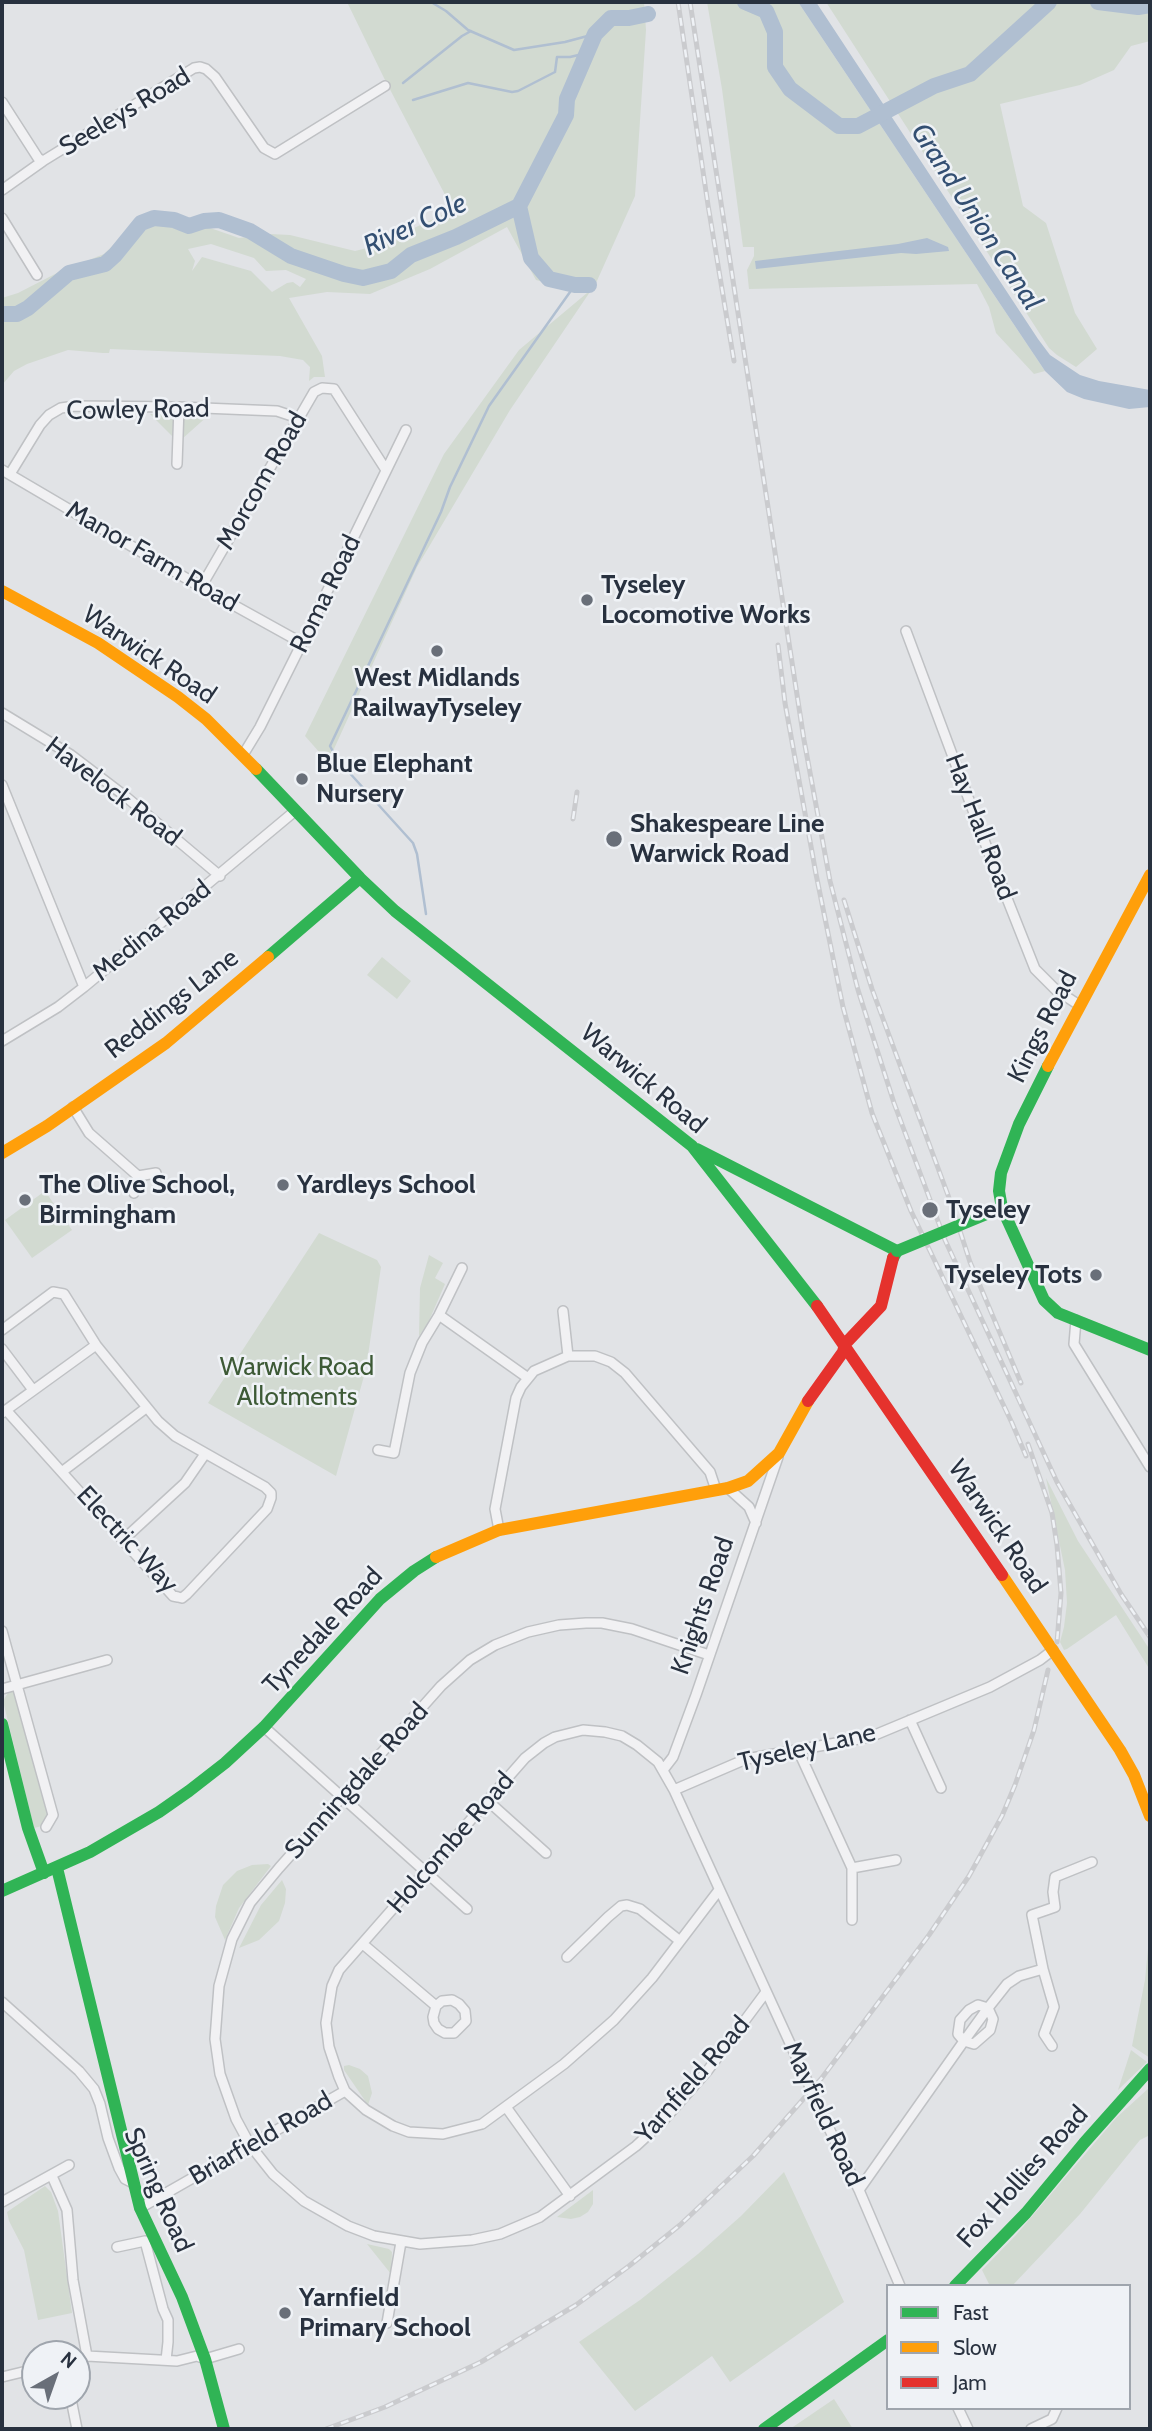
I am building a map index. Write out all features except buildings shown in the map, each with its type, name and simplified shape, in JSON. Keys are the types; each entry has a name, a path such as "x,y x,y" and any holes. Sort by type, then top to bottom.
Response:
{"main road":[{"name":"Warwick Road","path":"2,591 129,662 188,704 243,755 360,878 438,946 692,1146 845,1345 1120,1750 1134,1775 1150,1816"},
{"name":"Kings Road","path":"995,1210 1001,1172 1008,1150 1030,1101 1150,876"},
{"name":"Reddings Lane","path":"2,1153 166,1043 360,878"},
{"path":"692,1146 897,1251 995,1210 1044,1300 1058,1312 1150,1350"},
{"path":"717,1179 729,1172 749,1176"},
{"name":"Knights Road","path":"722,1489 748,1481 779,1453 801,1411 843,1352 845,1345 881,1306 892,1258 897,1251"},
{"name":"Tynedale Road","path":"2,1891 57,1868 159,1812 225,1763 264,1727 380,1599 434,1558 499,1530 722,1489"},
{"path":"2,1724 5,1745 28,1828 44,1873"},
{"path":"57,1868 134,2183"},
{"name":"Fox Hollies Road","path":"957,2284 1026,2213 1150,2069"},
{"name":"Fox Hollies Road","path":"1125,2099 1150,2079"},
{"name":"Spring Road","path":"134,2183 140,2208 182,2297 205,2360 224,2429"},
{"path":"764,2429 886,2341"}],"street":[{"name":"Seeleys Road","path":"2,102 38,158 43,161 194,68 200,67 211,72 264,148 271,153 280,152 385,86"},
{"path":"2,190 43,161"},
{"path":"2,218 37,275"},
{"name":"Morcom Road","path":"201,587 314,392 322,388 334,389 386,470"},
{"path":"177,464 179,407"},
{"name":"Cowley Road","path":"6,472 40,425 49,415 61,408 179,407 277,411 298,418"},
{"name":"Roma Road","path":"243,755 302,643 406,430"},
{"name":"Manor Farm Road","path":"6,472 302,643"},
{"name":"Hay Hall Road","path":"906,631 1035,970 1056,990 1079,1005"},
{"name":"Havelock Road","path":"2,713 82,764 220,876"},
{"path":"2,785 85,987"},
{"name":"Medina Road","path":"2,1041 85,987 295,811"},
{"path":"73,1107 89,1133 138,1176"},
{"path":"138,1176 156,1173"},
{"path":"134,1193 138,1176"},
{"path":"378,1450 394,1453 410,1373 422,1343 462,1268"},
{"path":"2,1330 53,1292 64,1294 96,1345 146,1408 175,1436 205,1454 185,1483 123,1540"},
{"path":"563,1311 568,1356"},
{"path":"439,1315 528,1378"},
{"path":"1076,1320 1074,1343 1150,1467"},
{"path":"4,1412 96,1345"},
{"path":"2,1349 33,1390"},
{"path":"499,1530 495,1509 516,1398 528,1378 543,1365 568,1356 595,1356 611,1362 625,1373 722,1489 749,1507 756,1523"},
{"path":"63,1471 146,1408"},
{"name":"Electric Way","path":"4,1412 63,1471 173,1595 182,1598 267,1509 271,1498 271,1493 265,1487 205,1454"},
{"name":"Knights Road","path":"663,1770 678,1744 779,1453"},
{"name":"Sunningdale Road","path":"250,2145 236,2119 220,2074 215,2039 219,1986 232,1939 250,1903 279,1868 453,1675 470,1661 511,1638 544,1628 602,1623 632,1629 709,1655"},
{"path":"2,1630 53,1815 46,1827"},
{"name":"Tyseley Lane","path":"674,1790 746,1759 870,1737 990,1687 1053,1650"},
{"path":"2,1689 107,1660"},
{"path":"910,1720 941,1788"},
{"path":"264,1727 467,1909"},
{"name":"Holcombe Road","path":"345,2091 334,2067 326,2023 332,1986 340,1970 535,1749 562,1734 593,1731 622,1736 652,1756 674,1790"},
{"path":"798,1750 852,1868 852,1920"},
{"name":"Mayfield Road","path":"674,1790 900,2284"},
{"path":"488,1801 545,1853"},
{"path":"852,1868 896,1860"},
{"path":"1052,2046 1044,2035 1054,2007 1032,1915 1055,1908 1055,1877 1092,1861"},
{"path":"345,2091 366,2110 409,2132 427,2134 463,2130 482,2124 564,2064 614,2020 652,1978 719,1890"},
{"path":"567,1957 608,1917 621,1906 627,1905 640,1909 680,1941"},
{"path":"364,1945 436,2006"},
{"path":"859,2190 1007,1984 1019,1976 1043,1969"},
{"name":"Yarnfield Road","path":"250,2145 273,2174 304,2201 362,2233 401,2242 443,2244 500,2234 540,2217 636,2146 662,2122 708,2070 766,1992"},
{"name":"Spring Road","path":"2,2002 79,2071 94,2089 119,2168 125,2179 134,2183"},
{"path":"978,2005 988,2008 993,2020 990,2030 975,2044 964,2041 958,2034 960,2020 978,2005"},
{"name":"Briarfield Road","path":"140,2208 345,2091"},
{"path":"506,2107 570,2196"},
{"path":"2,2202 69,2165"},
{"path":"52,2176 67,2210 73,2280 85,2340"},
{"path":"117,2247 145,2241 168,2320 166,2360"},
{"path":"387,2322 401,2242"},
{"path":"91,2356 166,2360 197,2356 205,2360 239,2349"},
{"path":"2,2377 21,2372"},
{"path":"73,2410 78,2429"},
{"path":"959,2410 968,2429"},
{"path":"1031,2429 1052,2418 1056,2410"}],"green space":[{"path":"347,2 644,2 646,30 635,196 596,283 510,410 417,567 328,762 305,736 444,454 519,350 587,293 536,280 507,227 430,269 370,294 327,292 289,298 322,356 325,377 314,377 309,381 310,367 303,360 280,356 110,349 109,353 68,350 27,364 14,371 2,385 2,298 104,254 132,227 164,217 193,222 239,238 270,234 290,235 355,251 375,246 453,210","holes":["211,244 254,258 266,271 286,270 306,279 300,287 293,282 287,283 272,292 251,271 202,257 192,271 195,261 188,249"]},
{"path":"707,2 798,2 1045,371 1034,374 996,333 989,307 977,284 749,289 747,270 754,256 754,247 743,247 722,89"},
{"path":"826,2 1150,2 1150,41 1131,46 1114,70 1080,85 1000,104 1023,206 1046,223 1075,313 1097,349 1076,367 1049,348"},
{"path":"150,414 210,414 182,439 173,437"},
{"path":"382,957 411,981 397,999 367,975"},
{"path":"45,1191 72,1230 32,1258 5,1220"},
{"name":"Warwick Road Allotments","path":"319,1233 377,1260 381,1267 366,1369 336,1476 208,1403"},
{"path":"429,1255 443,1263 435,1278 445,1284 428,1323 419,1336 420,1288"},
{"path":"1046,1478 1078,1541 1150,1650 1150,1670 1116,1615 1064,1650 1060,1642 1067,1603 1065,1570"},
{"path":"9,1691 16,1693 49,1814 42,1826 34,1828 3,1701"},
{"path":"252,1865 271,1866 239,1908 225,1940 215,1917 223,1885 237,1871"},
{"path":"282,1880 286,1889 285,1903 279,1921 259,1940 239,1948 261,1905"},
{"path":"1150,1928 1150,2058 1132,2046 1145,1980"},
{"path":"1131,2050 1147,2062 1118,2090"},
{"path":"349,2065 368,2076 372,2093 368,2105 344,2070 344,2066"},
{"path":"1150,2087 1150,2135 1140,2140 1080,2214 1014,2284 989,2284 982,2270 1016,2235 1116,2118"},
{"path":"784,2172 844,2302 730,2382 712,2356 635,2411 579,2342 640,2300 698,2254 741,2216"},
{"path":"45,2186 51,2192 58,2211 72,2313 38,2320 24,2250 7,2212"},
{"path":"593,2190 593,2204 588,2212 571,2219 557,2217"},
{"path":"367,2244 392,2252 391,2274"},
{"path":"834,2399 853,2429 790,2429"}],"water":[{"path":"798,2 816,2 1050,355 1080,375 1150,390 1150,407 1129,409 1084,399 1067,392 1045,371"},
{"path":"927,238 948,247 949,251 901,253 756,269 755,261 898,244"}],"waterway":[{"path":"431,2 468,30 514,50 595,34"},
{"name":"River Cole","path":"745,2 766,11 775,32 775,67 790,89 839,126 858,126 934,86 970,74 1049,2"},
{"name":"River Cole","path":"1098,2 1138,7 1150,5"},
{"name":"River Cole","path":"2,314 17,314 28,308 69,273 105,264 141,223 154,218 174,220 189,226 219,220 250,231 291,256 344,274 363,278 391,271 411,255 456,237 519,206 566,115 567,99 595,34 611,18 648,14"},
{"path":"403,83 471,31"},
{"path":"413,100 468,83 518,91 555,72 557,57 587,53"},
{"path":"519,206 531,258 549,279 589,285"},
{"path":"426,914 413,843 337,759 330,746 489,406 575,285"}],"railway":[{"path":"678,2 734,361"},
{"path":"690,2 804,740 830,881 858,990 894,1103 945,1240 1057,1482 1121,1594 1150,1637"},
{"path":"778,645 785,703 816,874 843,1007 872,1113 911,1211 1026,1456"},
{"path":"573,819 577,792"},
{"path":"844,900 872,989 970,1262 1021,1383"},
{"path":"1028,1444 1052,1513 1057,1545 1061,1593 1057,1642"},
{"path":"326,2429 385,2407 481,2362 576,2305 680,2225 753,2156 821,2079 929,1935 969,1876 1002,1816 1015,1785 1034,1730 1048,1670"}],"traffic: fast":[{"path":"256,769 395,911 692,1146 817,1306"},
{"path":"268,957 360,878"},
{"path":"1048,1066 1019,1124 1001,1173 999,1191 1002,1208 1044,1300 1058,1313 1150,1350"},
{"path":"697,1149 897,1251 893,1258"},
{"path":"897,1251 989,1213"},
{"path":"2,1891 90,1852 159,1812 189,1791 264,1727 380,1599 436,1557"},
{"path":"2,1724 28,1828 44,1873"},
{"path":"57,1868 140,2208 182,2297 205,2359 224,2429"},
{"path":"957,2284 1026,2213 1150,2069"},
{"path":"764,2429 886,2341"}],"traffic: slow":[{"path":"2,591 98,643 178,697 206,719 256,769"},
{"path":"1048,1066 1150,875"},
{"path":"2,1153 47,1126 166,1043 268,957"},
{"path":"436,1557 499,1530 728,1488 748,1481 779,1453 808,1401"},
{"path":"1002,1575 1120,1750 1134,1775 1150,1816"}],"traffic: jam":[{"path":"808,1401 843,1352 845,1344 881,1306 893,1258"},
{"path":"817,1306 1002,1575"}],"place":[{"name":"Tyseley Locomotive Works","path":"587,600"},
{"name":"West Midlands RailwayTyseley","path":"437,651"},
{"name":"Blue Elephant Nursery","path":"302,779"},
{"name":"Shakespeare Line Warwick Road","path":"614,839"},
{"name":"Yardleys School","path":"283,1185"},
{"name":"The Olive School, Birmingham","path":"25,1200"},
{"name":"Tyseley","path":"930,1210"},
{"name":"Tyseley Tots","path":"1096,1275"},
{"name":"Yarnfield Primary School","path":"285,2313"}],"water label":[{"name":"Grand Union Canal","path":"976,217"}]}
